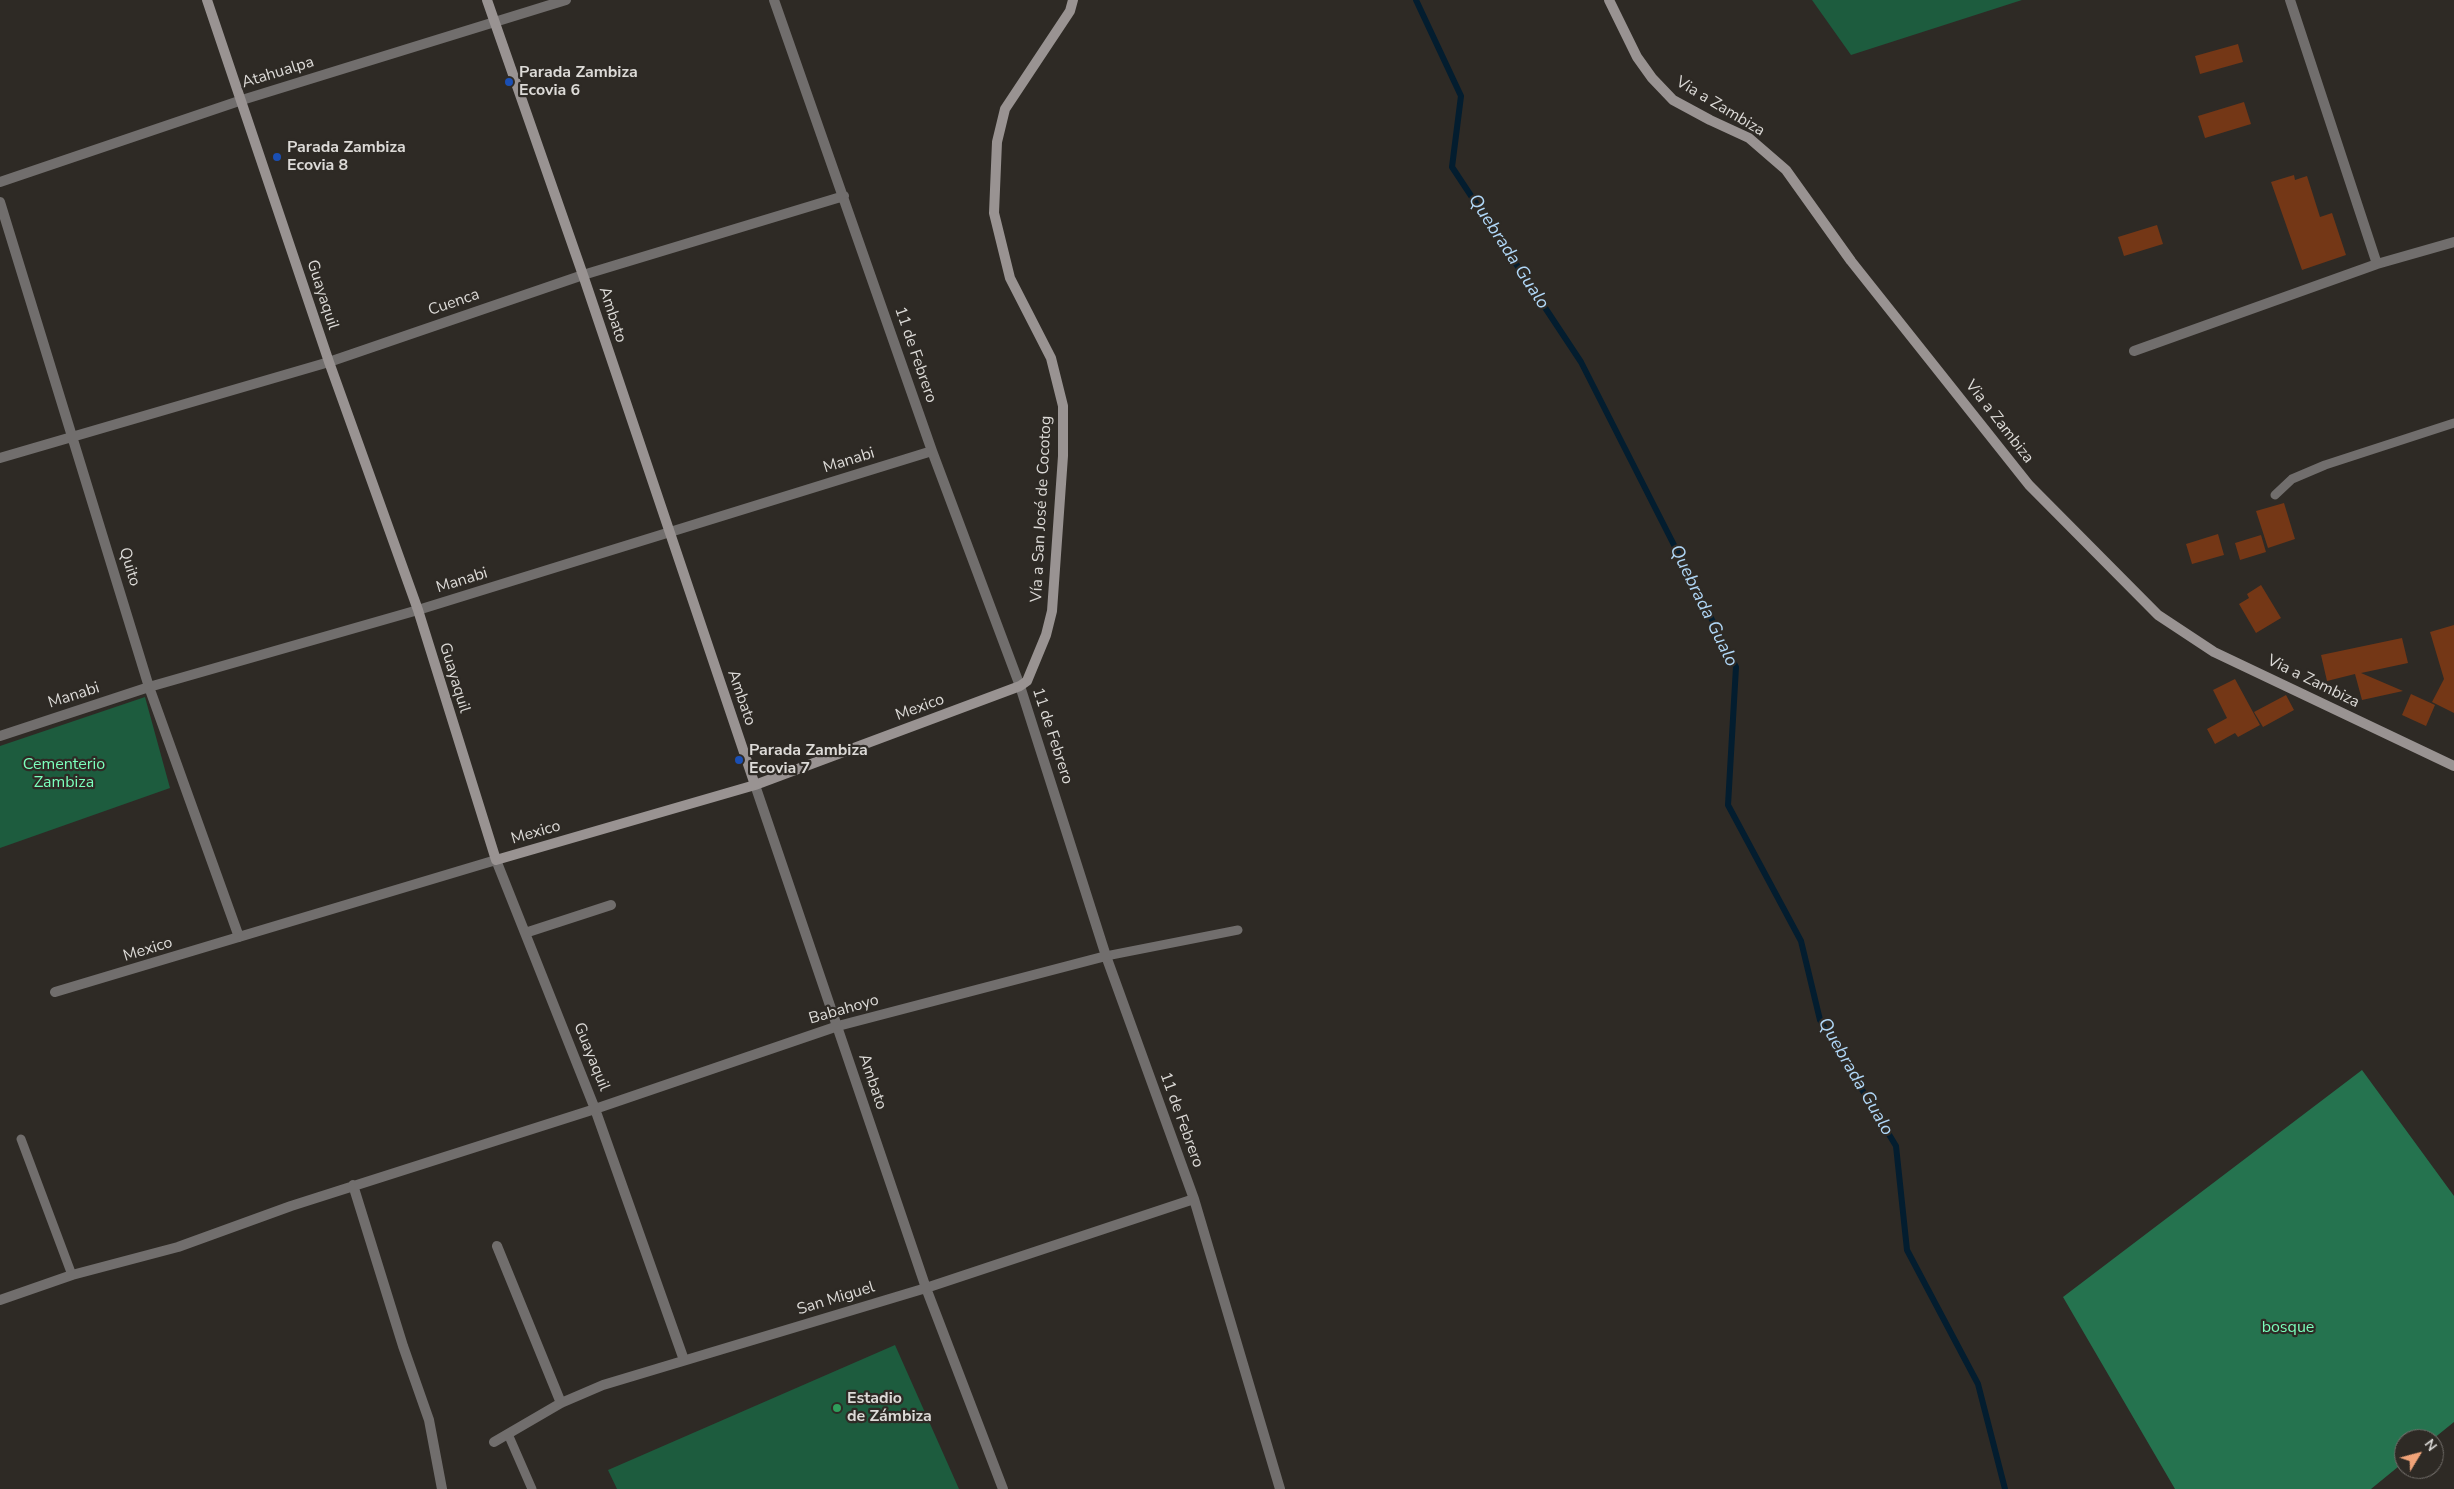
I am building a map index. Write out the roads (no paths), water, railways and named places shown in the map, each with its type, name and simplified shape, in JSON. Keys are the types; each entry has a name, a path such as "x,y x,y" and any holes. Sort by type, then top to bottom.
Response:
{"street":[{"name":"Guayaquil","path":"207,0 329,362 418,610 496,860 595,1109 684,1360"},
{"name":"Ambato","path":"487,0 583,275 926,1288 1003,1489"},
{"name":"Atahualpa","path":"0,182 242,100 566,0"},
{"name":"11 de Febrero","path":"774,0 932,451 1020,686 1106,956 1194,1199 1280,1489"},
{"name":"Vía a San José de Cocotog","path":"1020,686 1027,681 1046,635 1052,611 1063,456 1063,406 1051,358 1010,278 994,213 997,142 1005,109 1070,11 1073,0"},
{"name":"Via a Zambiza","path":"1609,0 1637,57 1652,78 1674,100 1748,138 1786,170 1851,261 2029,485 2158,615 2214,652 2454,766"},
{"path":"2290,0 2377,264"},
{"name":"Cuenca","path":"0,458 329,362 583,275 844,196"},
{"name":"Quito","path":"0,202 74,436 150,687 238,937"},
{"path":"2134,351 2377,264 2454,242"},
{"name":"Manabi","path":"0,736 150,687 418,610 932,451"},
{"name":"Mexico","path":"55,992 496,860 755,785 1020,686"},
{"path":"525,934 611,905"},
{"name":"Babahoyo","path":"0,1300 72,1275 178,1247 353,1185 595,1109 838,1026 1106,956"},
{"path":"353,1185 402,1346 428,1420 442,1489"},
{"name":"San Miguel","path":"494,1442 561,1403 603,1385 926,1288 1194,1199"},
{"path":"497,1246 561,1403"}],"lane":[{"path":"2275,494 2292,479 2325,465 2454,423"},
{"path":"1106,956 1238,930"},
{"path":"21,1139 72,1275"},
{"path":"508,1434 532,1489"}],"waterway":[{"name":"Quebrada Gualo","path":"1416,0 1461,96 1452,167 1581,362 1736,667 1728,805 1801,941 1820,1020 1896,1146 1907,1250 1978,1384 2005,1489"}],"place":[{"name":"Parada Zambiza Ecovia 6","path":"509,82"},
{"name":"Parada Zambiza Ecovia 8","path":"277,157"},
{"name":"Parada Zambiza Ecovia 7","path":"739,760"},
{"name":"Estadio de Zámbiza","path":"837,1408"}],"park label":[{"name":"Cementerio Zambiza","path":"64,774"},
{"name":"bosque","path":"2288,1328"}]}
